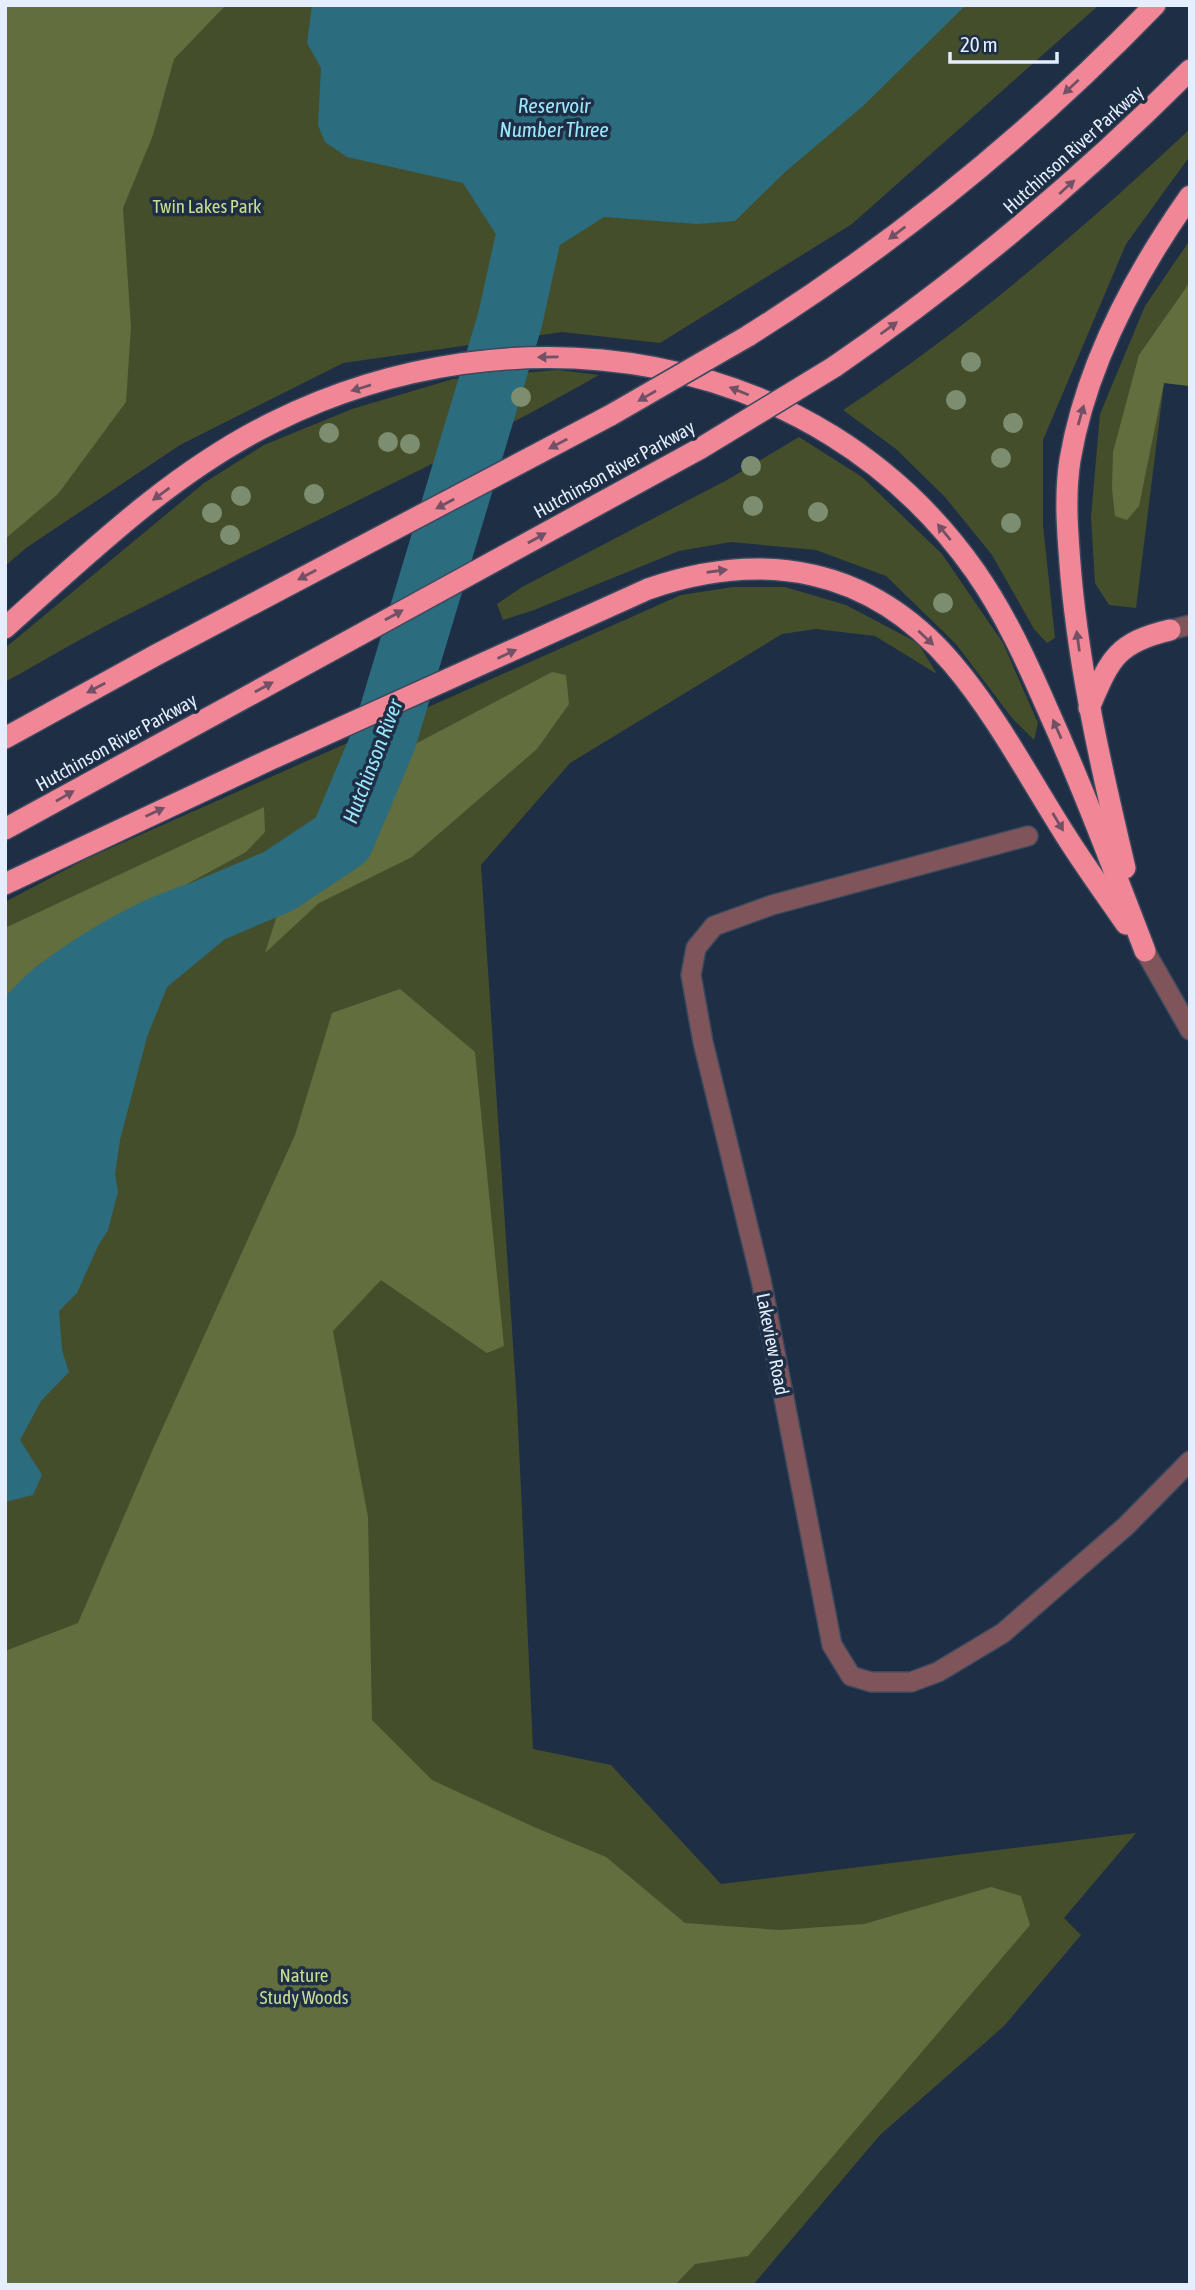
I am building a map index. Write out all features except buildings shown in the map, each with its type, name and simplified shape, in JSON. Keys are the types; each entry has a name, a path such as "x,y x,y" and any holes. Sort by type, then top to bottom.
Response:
{"highway":[{"path":"5,738 156,655 611,415 748,336 840,275 964,181 1045,112 1155,5"},
{"name":"Hutchinson River Parkway","path":"5,829 701,448 834,367 914,310 1017,230 1068,187 1190,70"},
{"path":"1146,951 1089,708 1077,637 1068,542 1070,461 1087,395 1114,324 1141,272 1190,196"},
{"path":"5,628 157,497 250,435 353,390 427,370 477,361 577,357 643,364 730,387 778,407 824,431 866,460 906,493 939,526 974,569 1014,633 1081,783 1146,951"},
{"path":"5,884 100,837 648,589 691,575 755,567 802,573 839,583 874,599 902,617 951,661 1011,745 1067,837 1146,951"},
{"path":"1089,708 1105,673 1120,651 1137,639 1180,627"}],"street":[{"name":"Lakeview Road","path":"1028,836 772,905 714,926 696,948 691,975 703,1042 761,1280 832,1645 851,1676 871,1682 911,1682 939,1672 1003,1633 1126,1526 1190,1461"},
{"path":"1146,951 1190,1030"}],"green space":[{"name":"Twin Lakes Park","path":"5,5 1099,5 852,224 660,343 562,332 343,363 180,445 26,548 5,566"},
{"path":"5,5 226,5 174,59 153,135 123,208 131,327 126,402 58,494 5,539"},
{"path":"1190,129 1190,156 1126,244 1043,440 1043,525 1055,638 1047,643 1034,629 992,555 945,497 896,449 843,410 979,312 1107,204"},
{"path":"1190,240 1190,386 1164,383 1136,608 1109,605 1095,583 1091,517 1100,414 1145,306"},
{"path":"1190,282 1190,386 1164,383 1139,506 1127,520 1115,516 1112,489 1113,452 1139,355"},
{"path":"558,370 599,375 425,467 115,621 5,682 5,648 204,483 264,445 352,409 453,379"},
{"path":"799,437 862,477 942,554 1003,643 1038,723 1034,740 1012,718 956,644 886,576 816,550 731,542 679,551 503,620 497,604 522,587 727,480"},
{"name":"Nature Study Woods","path":"733,587 785,587 846,605 918,643 937,674 875,636 816,629 782,634 570,763 481,865 517,1404 533,1749 611,1765 721,1884 1136,1833 1064,1918 1081,1935 1004,2026 880,2135 753,2285 5,2285 5,902 86,859 681,595"},
{"path":"552,672 566,675 569,704 537,749 412,857 319,903 265,953 280,906 322,880 356,838 371,790 402,751"},
{"path":"264,807 265,832 246,852 38,965 5,997 5,928"},
{"name":"Nature Study Woods","path":"400,989 475,1052 504,1346 487,1353 381,1280 333,1331 368,1517 372,1720 432,1780 606,1857 685,1923 780,1930 864,1924 991,1887 1021,1896 1030,1925 748,2256 695,2264 675,2285 5,2285 5,1651 78,1623 153,1449 295,1135 332,1013"}],"water":[{"name":"Reservoir Number Three","path":"312,5 966,5 863,106 785,172 735,221 697,224 604,217 557,247 497,236 463,183 347,157 325,142 318,125 321,68 307,43"},
{"path":"232,873 206,928 173,972 147,1037 120,1140 115,1174 118,1192 108,1230 77,1293 59,1311 62,1350 69,1372 41,1401 20,1440 42,1475 33,1495 5,1502 5,997 35,968 107,920 181,886"}],"waterway":[{"name":"Hutchinson River","path":"144,964 208,911 279,881 342,839 384,739 510,320 527,243"}]}
